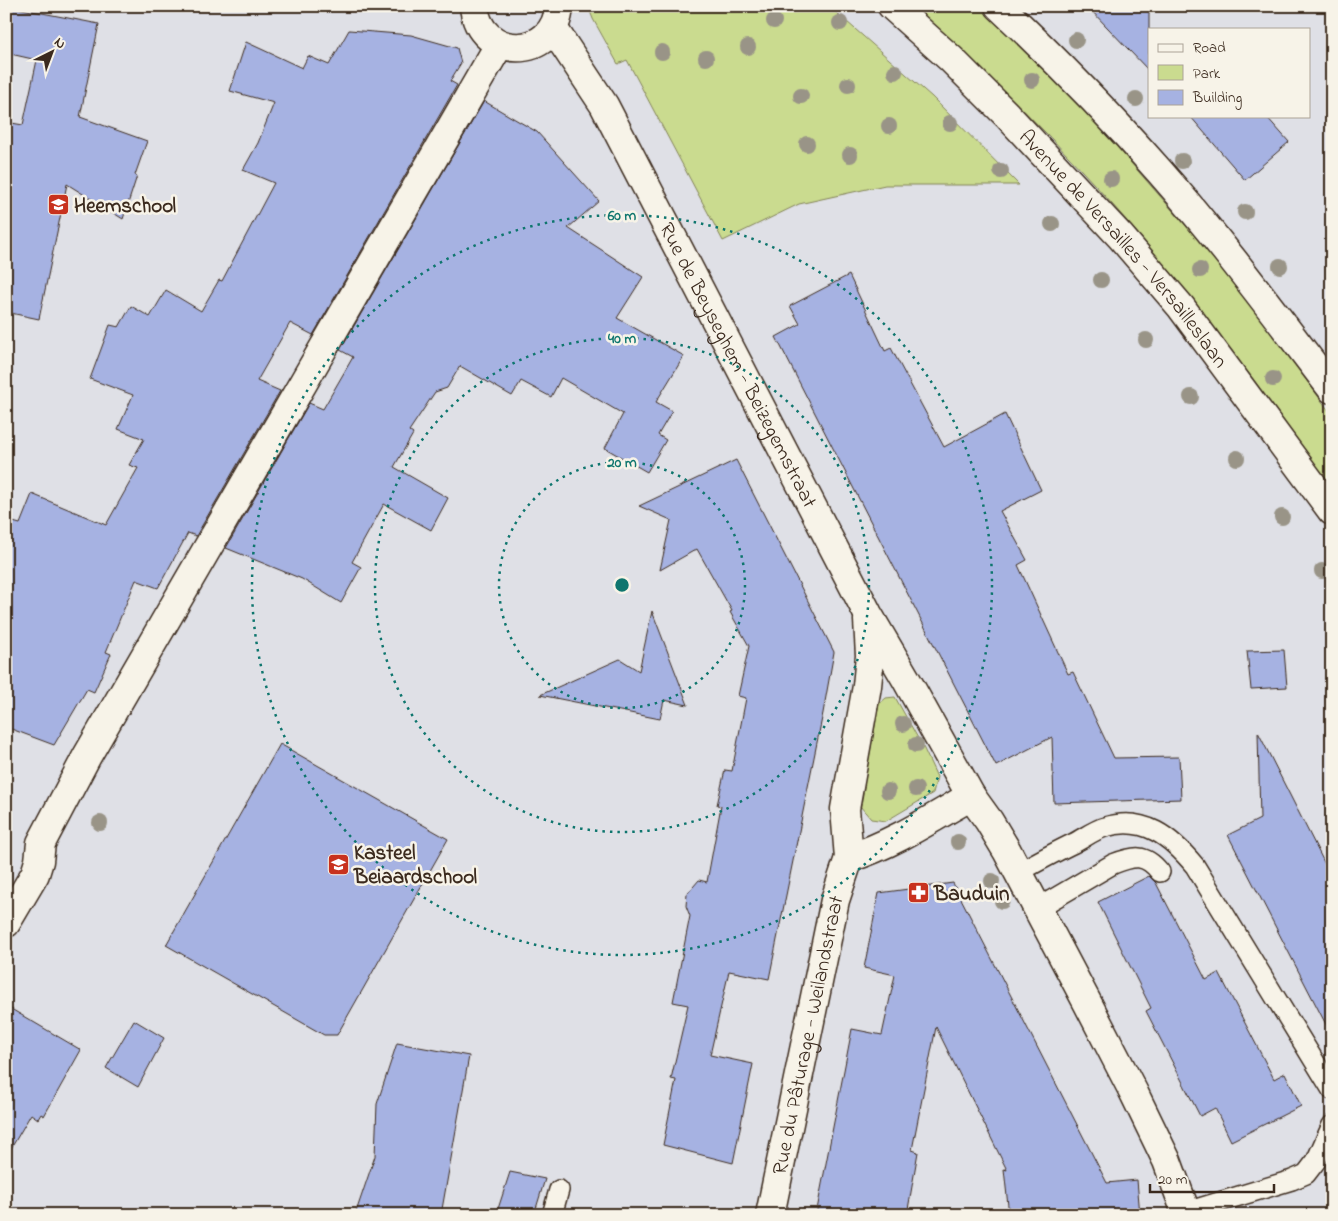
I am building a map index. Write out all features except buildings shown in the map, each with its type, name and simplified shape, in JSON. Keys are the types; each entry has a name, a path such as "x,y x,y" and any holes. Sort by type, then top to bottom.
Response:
{"street":[{"path":"6,923 35,874 41,843 87,756 499,44 484,32 478,24 474,6"},
{"name":"Avenue de Versailles - Versailleslaan","path":"892,6 1007,115 1121,237 1180,307 1332,511"},
{"path":"998,6 1077,82 1161,173 1211,233 1332,390"},
{"name":"Rue de Beyseghem - Beizegemstraat","path":"499,44 520,48 530,46 538,42 556,17 604,105 868,614 971,796 989,821 1038,908 1134,1093 1167,1161 1187,1213"},
{"name":"Rue du Pâturage - Weilandstraat","path":"770,1215 835,900 849,858 845,809 868,686 870,656 868,614"},
{"path":"868,686 877,678 886,674 906,679"},
{"path":"849,858 890,842 971,796"}],"lane":[{"path":"1018,872 1104,827 1124,824 1141,826 1160,833 1172,841 1195,866 1332,1090"},
{"path":"1038,908 1113,864 1125,860 1147,859 1160,872"},
{"path":"1187,1213 1306,1174 1322,1151 1332,1125"},
{"path":"552,1215 560,1190"}],"green space":[{"path":"588,6 829,6 932,97 1019,185 885,185 799,204 723,241 627,60 618,64 593,19"},
{"path":"914,6 978,6 1019,44 1089,115 1208,251 1332,415 1332,487 1207,318 1127,221 1024,110"},
{"path":"895,697 924,749 937,777 933,793 886,821 871,819 860,806 879,704 886,698"}],"place":[{"name":"Heemschool","path":"58,205"},
{"name":"Kasteel Beiaardschool","path":"338,864"},
{"name":"Bauduin","path":"918,893"}]}
